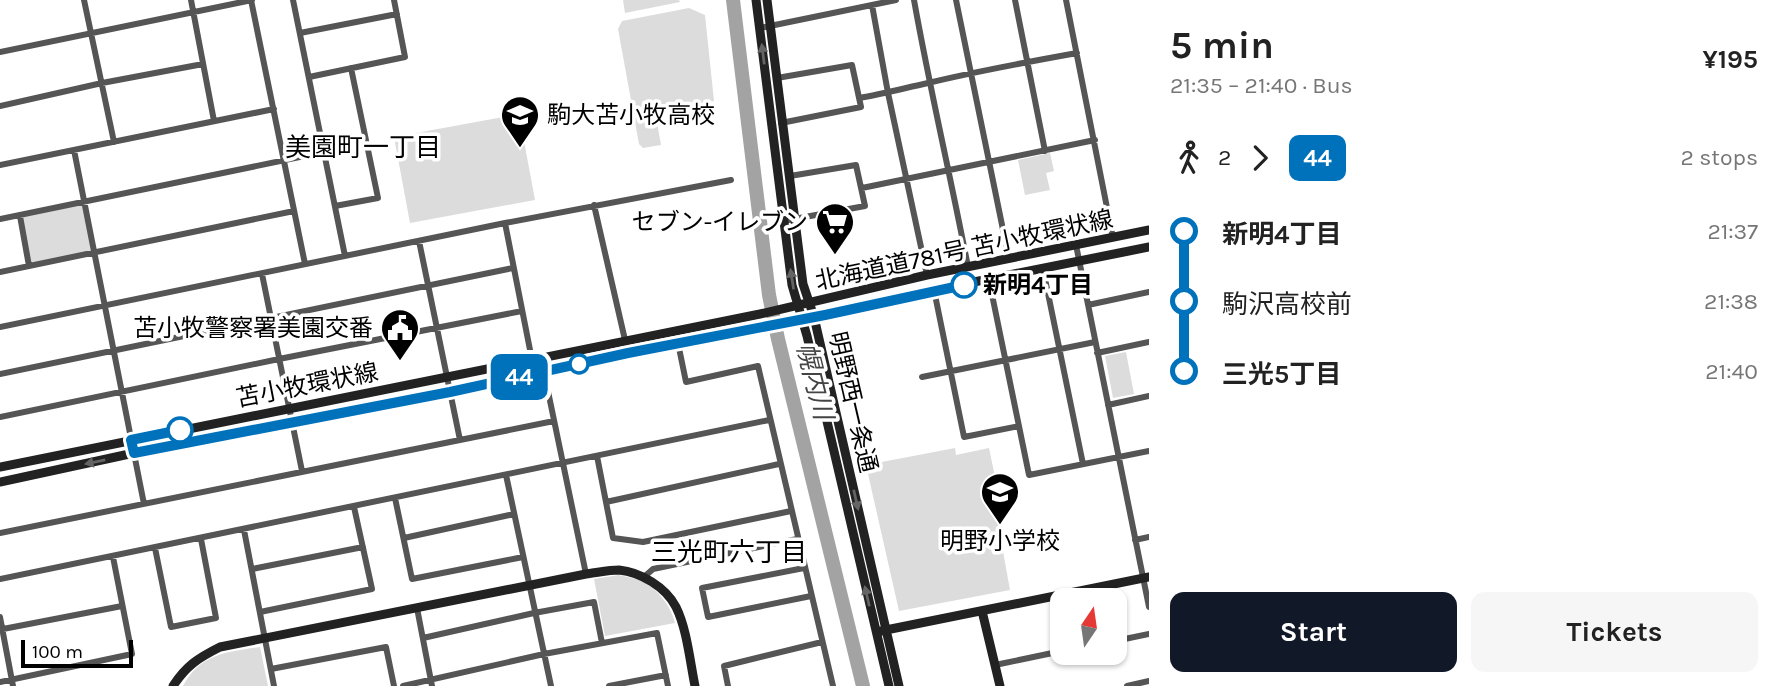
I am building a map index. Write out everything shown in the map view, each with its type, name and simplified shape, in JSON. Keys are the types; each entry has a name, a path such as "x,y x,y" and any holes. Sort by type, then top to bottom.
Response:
{"street":[{"path":"84,0 114,142"},
{"path":"191,0 214,121"},
{"path":"0,52 251,0 305,264"},
{"path":"293,0 345,256"},
{"path":"309,76 405,57 394,0"},
{"name":"明野西一条通","path":"756,0 792,285 881,631 899,686"},
{"name":"明野西一条通","path":"767,0 803,284 814,317 881,631 888,686"},
{"path":"760,28 896,0"},
{"path":"914,0 968,267"},
{"path":"956,0 1009,259"},
{"path":"1015,0 1045,151"},
{"path":"1066,0 1113,238"},
{"path":"872,5 927,275"},
{"path":"300,33 397,14"},
{"path":"859,98 1077,53"},
{"path":"0,106 203,64"},
{"path":"772,125 861,107 852,65 778,78"},
{"path":"335,206 378,198 351,68"},
{"path":"0,165 274,110"},
{"path":"862,188 1095,140"},
{"path":"74,150 144,504"},
{"path":"0,219 324,152"},
{"path":"783,220 865,206 856,165 790,176"},
{"path":"0,327 594,205 731,180"},
{"path":"594,205 628,353"},
{"path":"0,272 294,211"},
{"path":"20,216 29,266"},
{"path":"505,223 532,360"},
{"name":"北海道道781号 苫小牧環状線","path":"787,308 927,275 1149,230"},
{"path":"419,241 460,440"},
{"path":"1076,246 1135,540 1146,578 1149,607"},
{"name":"北海道道781号 苫小牧環状線","path":"789,322 1149,247"},
{"path":"0,374 513,268"},
{"path":"1043,269 1083,464"},
{"path":"262,274 302,471"},
{"path":"989,280 1029,475 1149,451"},
{"path":"934,290 964,438 1019,426"},
{"path":"1088,305 1149,292"},
{"name":"苫小牧環状線","path":"0,467 787,308"},
{"path":"0,417 522,311"},
{"name":"苫小牧環状線","path":"0,482 789,322"},
{"path":"922,377 1095,342"},
{"path":"1097,352 1149,342"},
{"path":"678,343 686,382 758,366 833,685 822,686"},
{"path":"544,372 586,573"},
{"path":"1108,405 1149,396"},
{"path":"0,579 769,420"},
{"path":"0,533 554,421"},
{"path":"597,456 613,538 643,542 791,511"},
{"path":"606,502 779,464"},
{"path":"506,475 551,686"},
{"path":"396,498 412,579 523,557"},
{"path":"260,612 372,589 354,507"},
{"path":"404,538 514,514"},
{"path":"244,530 274,686"},
{"path":"1135,540 1149,537"},
{"path":"155,548 172,627 216,618 201,539"},
{"path":"644,577 653,569 797,539"},
{"path":"252,569 363,547"},
{"path":"0,682 12,683 131,654 113,557"},
{"path":"804,568 702,588 708,617 811,596"},
{"path":"173,686 183,671 202,656 220,647 586,573 619,570 644,577 660,587 676,605 695,686"},
{"path":"881,631 1146,578"},
{"path":"423,638 594,602 602,643"},
{"path":"2,629 122,606"},
{"path":"417,608 432,683"},
{"path":"982,611 1000,686"},
{"path":"0,617 12,683"},
{"path":"403,686 432,683 544,654 657,633 668,686"},
{"path":"1127,638 1149,634"},
{"path":"728,686 724,666 822,642"},
{"path":"271,669 386,647 394,686"},
{"path":"995,665 1050,654"},
{"path":"609,686 666,675"},
{"path":"1127,686 1149,681"}],"shaded area":[{"path":"623,0 679,0 680,2 625,13"},
{"path":"689,8 705,15 714,101 655,111 661,145 643,148 639,144 618,29 622,21"},
{"path":"519,114 535,200 410,223 394,137"},
{"path":"1050,153 1054,171 1046,173 1050,190 1025,195 1018,160"},
{"path":"83,203 94,253 29,266 20,216"},
{"path":"1126,352 1134,394 1113,398 1105,356"},
{"path":"955,448 956,455 989,448 1001,506 998,524 1010,590 899,611 866,465"},
{"path":"619,575 639,580 658,593 667,604 675,623 605,636 594,579"},
{"path":"260,647 268,686 183,686 190,675 206,661 226,653"}],"waterway":[{"name":"幌内川","path":"733,0 769,295 863,686"}],"bus line":[{"name":"44","path":"180,430 131,440 134,453 450,392 964,285"}],"place":[{"name":"駒大苫小牧高校","path":"520,149"},
{"name":"セブン-イレブン","path":"835,256"},
{"name":"新明4丁目","path":"964,285"},
{"name":"苫小牧警察署美園交番","path":"400,362"},
{"name":"明野小学校","path":"1000,526"}],"district":[{"name":"美園町一丁目","path":"363,147"},
{"name":"三光町六丁目","path":"729,552"}]}
